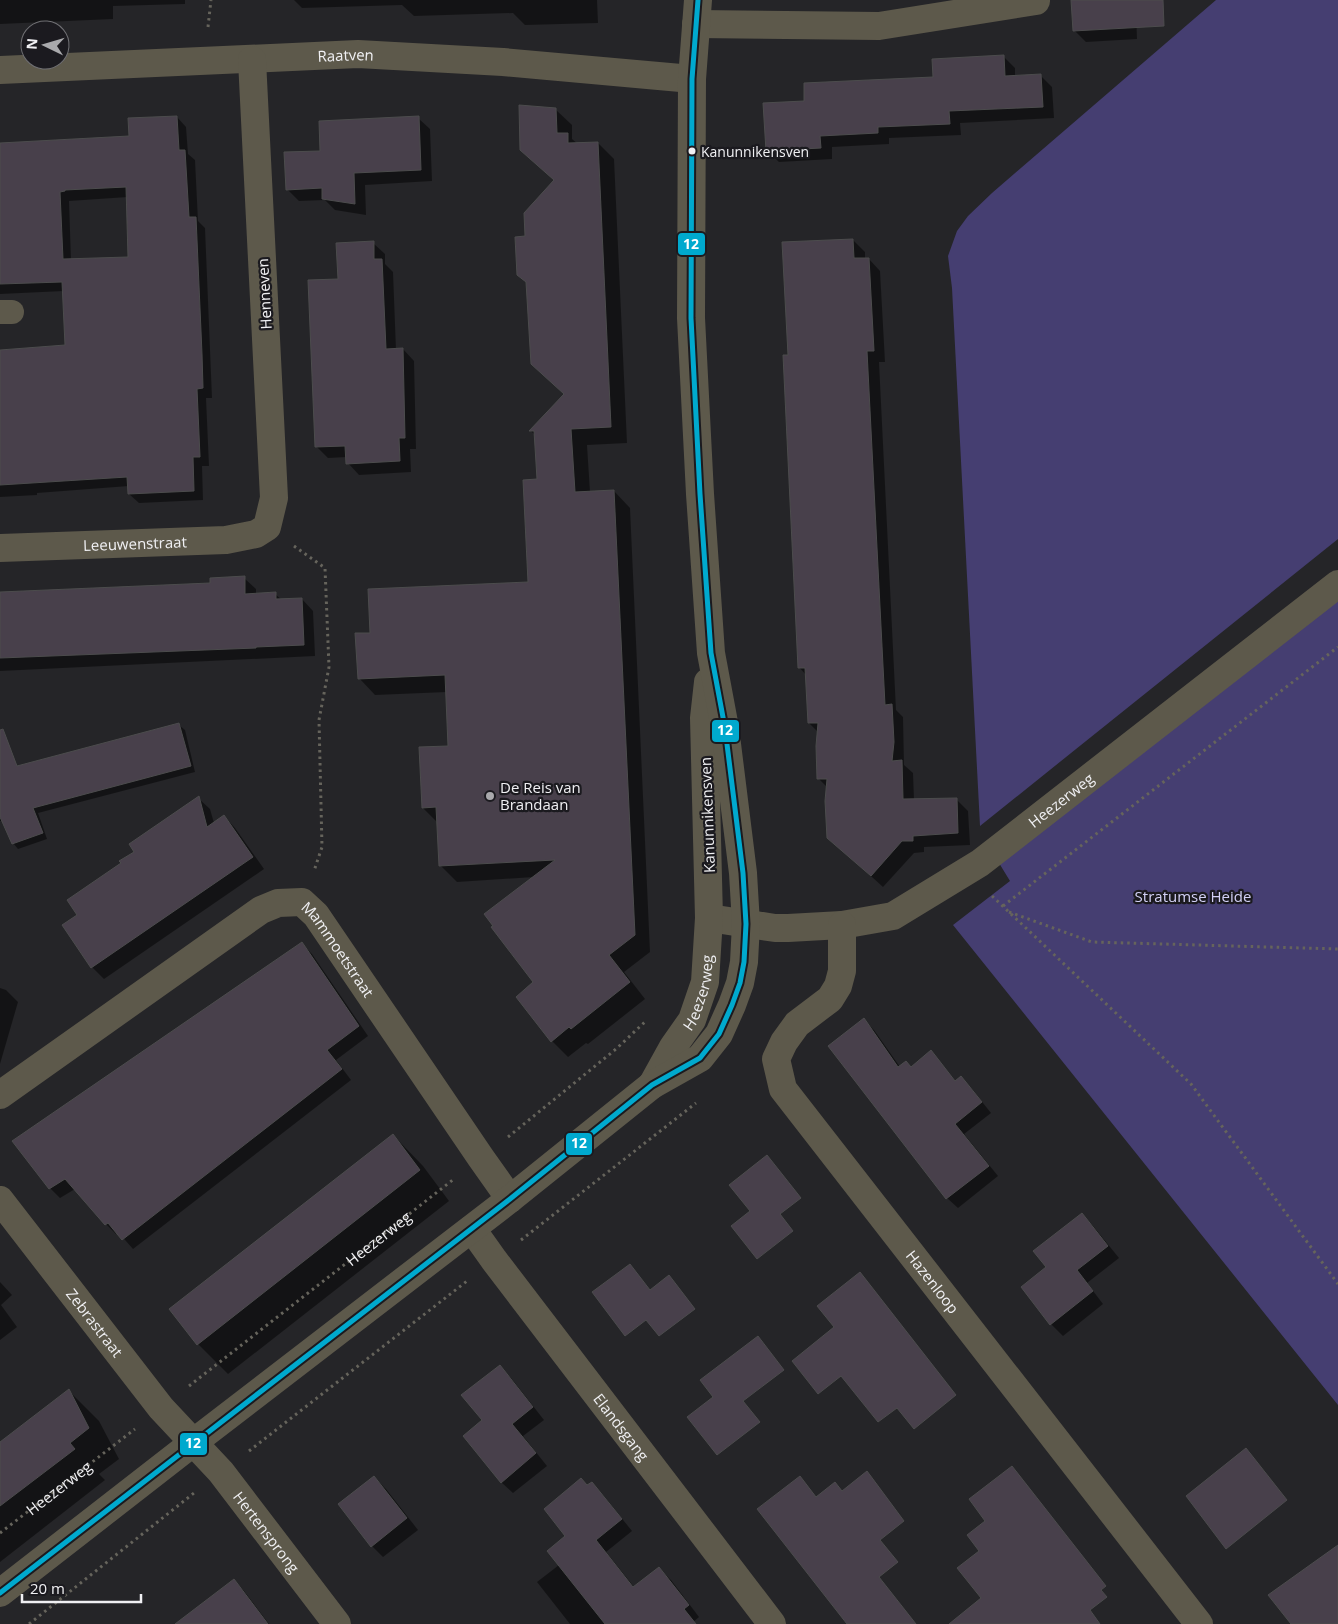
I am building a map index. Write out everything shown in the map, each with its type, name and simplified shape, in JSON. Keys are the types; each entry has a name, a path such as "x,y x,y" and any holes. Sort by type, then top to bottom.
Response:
{"street":[{"name":"Kanunnikensven","path":"746,924 743,873 725,728 711,653 700,494 691,318 692,79 697,12 879,26 1036,1"},
{"name":"Raatven","path":"0,70 358,54 503,62 692,79"},
{"name":"Henneven","path":"252,60 274,498 267,527"},
{"name":"Leeuwenstraat","path":"0,548 226,540 256,534 267,527"},
{"name":"Heezerweg","path":"652,1085 692,1020 705,982 709,918 788,928 842,925 893,916 980,863 1338,584"},
{"name":"Kanunnikensven","path":"709,918 704,718 711,653"},
{"name":"Mammoetstraat","path":"0,1095 262,910 278,902 302,902 316,916 510,1199"},
{"name":"Heezerweg","path":"0,1593 472,1229 652,1085 700,1058 719,1034 740,983 744,962 746,924"},
{"name":"Hazenloop","path":"842,925 842,971 838,986 830,999 797,1024 784,1042 776,1059 783,1090 1190,1621"},
{"name":"Zebrastraat","path":"0,1200 161,1408 194,1442"},
{"name":"Elandsgang","path":"472,1229 772,1624"},
{"name":"Hertensprong","path":"194,1442 221,1472 337,1624"}],"path":[{"path":"267,527 325,568 329,667 319,720 322,847 302,902"},
{"path":"1003,906 1338,647"},
{"path":"1338,949 1092,942 1009,912 1191,1084 1338,1284"},
{"name":"Heezerweg","path":"0,1533 481,1158 616,1049 651,1017"}],"green space":[{"path":"1216,0 1338,0 1338,539 980,826 952,288 948,256 957,231 968,216 992,193"},
{"name":"Stratumse Heide","path":"1338,596 1338,1405 953,925 1010,881 999,863"}],"building":[{"path":"1071,0 1163,0 1164,26 1073,31"},
{"path":"1004,55 1005,76 1041,74 1043,107 949,111 950,124 878,127 878,133 820,136 821,148 766,151 763,103 804,101 804,83 933,77 932,59"},
{"path":"519,105 556,108 557,133 568,133 568,143 598,142 611,427 571,429 575,492 614,490 635,935 609,955 630,982 571,1029 569,1027 551,1042 516,997 533,982 491,927 493,926 484,914 555,860 439,866 436,807 422,808 419,747 448,746 445,675 358,679 355,633 370,633 368,589 528,582 523,480 537,479 534,431 529,431 564,394 531,364 526,282 517,275 515,237 525,236 524,213 554,180 520,150"},
{"path":"177,116 179,150 185,150 189,217 196,217 203,388 197,389 200,457 193,457 194,491 128,494 127,477 0,485 0,350 65,345 62,282 0,284 0,143 129,136 128,118","holes":["126,187 128,257 63,259 60,192 65,190"]},
{"path":"419,116 421,170 354,173 355,204 322,199 322,188 286,190 284,152 320,151 319,121"},
{"path":"853,239 854,258 869,258 874,351 867,351 885,705 892,704 894,742 892,761 902,760 903,799 957,798 958,833 913,836 913,841 902,841 871,876 827,838 825,801 827,779 817,779 816,746 818,723 808,723 805,668 798,668 783,355 788,355 782,242"},
{"path":"374,241 374,259 382,259 386,349 403,348 405,438 399,438 400,461 346,464 345,446 315,447 308,280 338,279 336,243"},
{"path":"245,576 245,594 276,592 276,599 302,598 304,645 0,658 0,592 210,583 210,578"},
{"path":"179,723 191,766 33,808 43,833 12,844 0,817 0,730 3,729 17,766"},
{"path":"199,796 207,827 224,815 253,857 91,968 62,925 77,915 67,900 134,852 129,844"},
{"path":"302,942 359,1026 327,1050 342,1069 122,1240 108,1223 105,1225 65,1179 49,1189 12,1141"},
{"path":"864,1018 898,1067 906,1061 911,1067 931,1050 955,1081 961,1076 982,1102 955,1124 989,1166 946,1199 828,1046"},
{"path":"393,1134 420,1170 197,1345 169,1309"},
{"path":"767,1155 801,1198 780,1214 793,1231 757,1259 731,1226 750,1211 729,1185"},
{"path":"1082,1213 1108,1246 1077,1270 1093,1291 1050,1325 1021,1287 1046,1267 1033,1251"},
{"path":"630,1264 650,1290 669,1275 695,1309 659,1336 646,1320 625,1336 592,1292"},
{"path":"860,1272 956,1395 914,1429 897,1408 878,1422 841,1376 818,1394 792,1361 834,1327 817,1306"},
{"path":"758,1336 784,1370 743,1401 760,1422 717,1455 687,1417 713,1397 700,1380"},
{"path":"500,1365 533,1407 512,1424 536,1453 501,1483 463,1436 482,1420 461,1395"},
{"path":"69,1389 89,1428 70,1443 75,1449 0,1506 0,1442"},
{"path":"1246,1448 1287,1500 1226,1549 1186,1496"},
{"path":"1012,1466 1106,1586 1101,1590 1107,1597 1090,1610 1100,1624 949,1624 981,1598 957,1568 979,1551 967,1535 985,1521 969,1499"},
{"path":"867,1471 904,1521 880,1540 898,1562 879,1577 916,1624 847,1624 757,1509 800,1476 816,1497 835,1482 842,1491"},
{"path":"374,1476 407,1518 371,1547 338,1504"},
{"path":"581,1478 587,1485 592,1482 622,1519 596,1540 633,1587 659,1567 689,1605 684,1609 696,1624 605,1624 547,1551 565,1536 544,1509"},
{"path":"1338,1545 1338,1624 1291,1624 1268,1595"},
{"path":"234,1579 268,1624 175,1624"}],"transit line":[{"name":"12","path":"0,1593 510,1199 652,1085 700,1058 719,1034 732,1005 740,983 744,962 746,924 743,873 725,728 711,653 700,494 691,318 692,79 698,0"}],"place":[{"name":"Kanunnikensven","path":"692,151"},
{"name":"De Reis van Brandaan","path":"490,796"}]}
